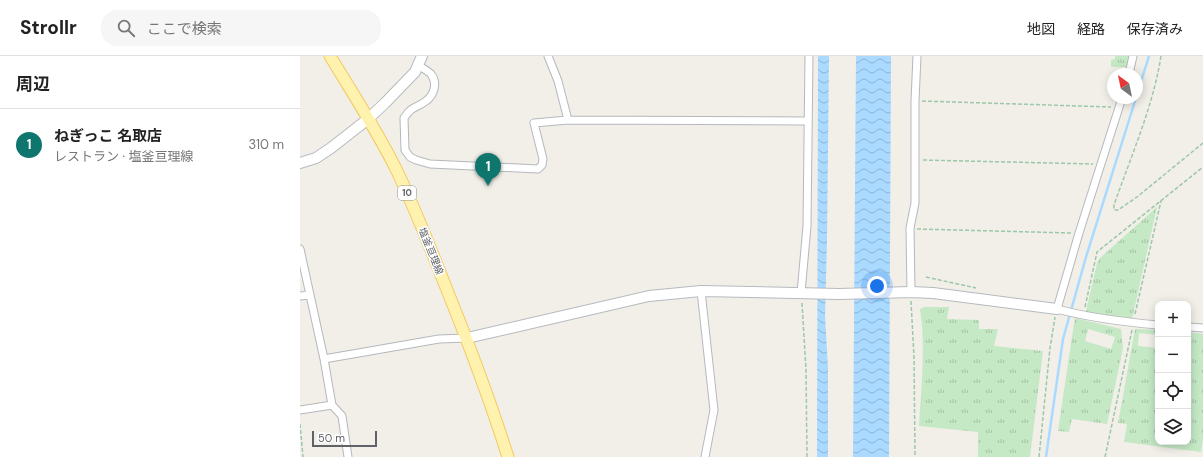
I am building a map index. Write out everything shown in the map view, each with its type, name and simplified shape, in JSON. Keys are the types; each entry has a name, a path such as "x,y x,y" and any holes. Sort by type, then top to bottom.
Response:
{"main road":[{"name":"塩釜亘理線","path":"330,56 397,171 422,227 467,338 498,423 508,457"}],"street":[{"path":"548,56 558,81 568,120"},
{"path":"803,293 807,226 809,56"},
{"path":"911,292 910,228 916,203 914,101 916,56"},
{"path":"1130,68 1133,56"},
{"path":"300,163 316,158 368,119 386,103 415,72 420,61 435,81 434,89 426,101 413,107 404,118 404,150 410,157 430,164 538,169 542,165 543,158 534,123 568,120 808,121"},
{"path":"1059,310 1079,233 1120,104"},
{"path":"300,249 324,359 332,405 342,416 348,457"},
{"path":"701,291 714,410 705,457"},
{"path":"324,359 439,339 467,338 649,296 701,291 836,294 899,292 933,293 1059,310 1080,315 1133,323 1155,325"},
{"path":"300,296 310,295"},
{"path":"1191,327 1203,328"},
{"path":"300,410 332,405"}],"path":[{"path":"1161,56 1144,120 1114,205 1114,210 1118,210 1137,197 1203,143"},
{"path":"914,101 1119,107"},
{"path":"915,160 939,159 1101,164"},
{"path":"1080,315 1098,252 1203,167"},
{"path":"1105,457 1133,323 1161,201"},
{"path":"910,228 1079,233"},
{"path":"926,277 977,289"},
{"path":"911,292 914,357 915,457"},
{"path":"803,293 807,457"},
{"path":"1039,457 1051,341 1059,310"},
{"path":"300,424 303,457"}],"green space":[{"path":"1115,56 1131,56 1127,67 1111,67 1111,60 1115,59"},
{"path":"1157,207 1132,319 1122,319 1088,313 1086,311 1097,263 1100,258"},
{"path":"925,307 949,307 947,319 979,320 979,329 998,329 994,346 1043,351 1030,457 978,457 978,432 919,426 923,353 920,309"},
{"path":"1075,318 1121,329 1123,348 1107,424 1072,419 1069,432 1058,431","holes":["1088,329 1115,337 1111,349 1085,341"]},
{"path":"1135,329 1155,330 1155,335 1139,333 1138,346 1155,348 1155,445 1191,445 1191,332 1203,334 1203,438 1201,452 1124,442 1127,424 1118,423"}],"water":[{"path":"818,56 829,56 825,316 828,368 828,457 817,457"},
{"path":"856,56 891,56 889,457 853,457"}],"waterway":[{"path":"1143,75 1149,56"},
{"path":"1046,457 1063,339 1086,257 1134,104"}],"place":[{"name":"ねぎっこ 名取店","path":"488,186"}]}
